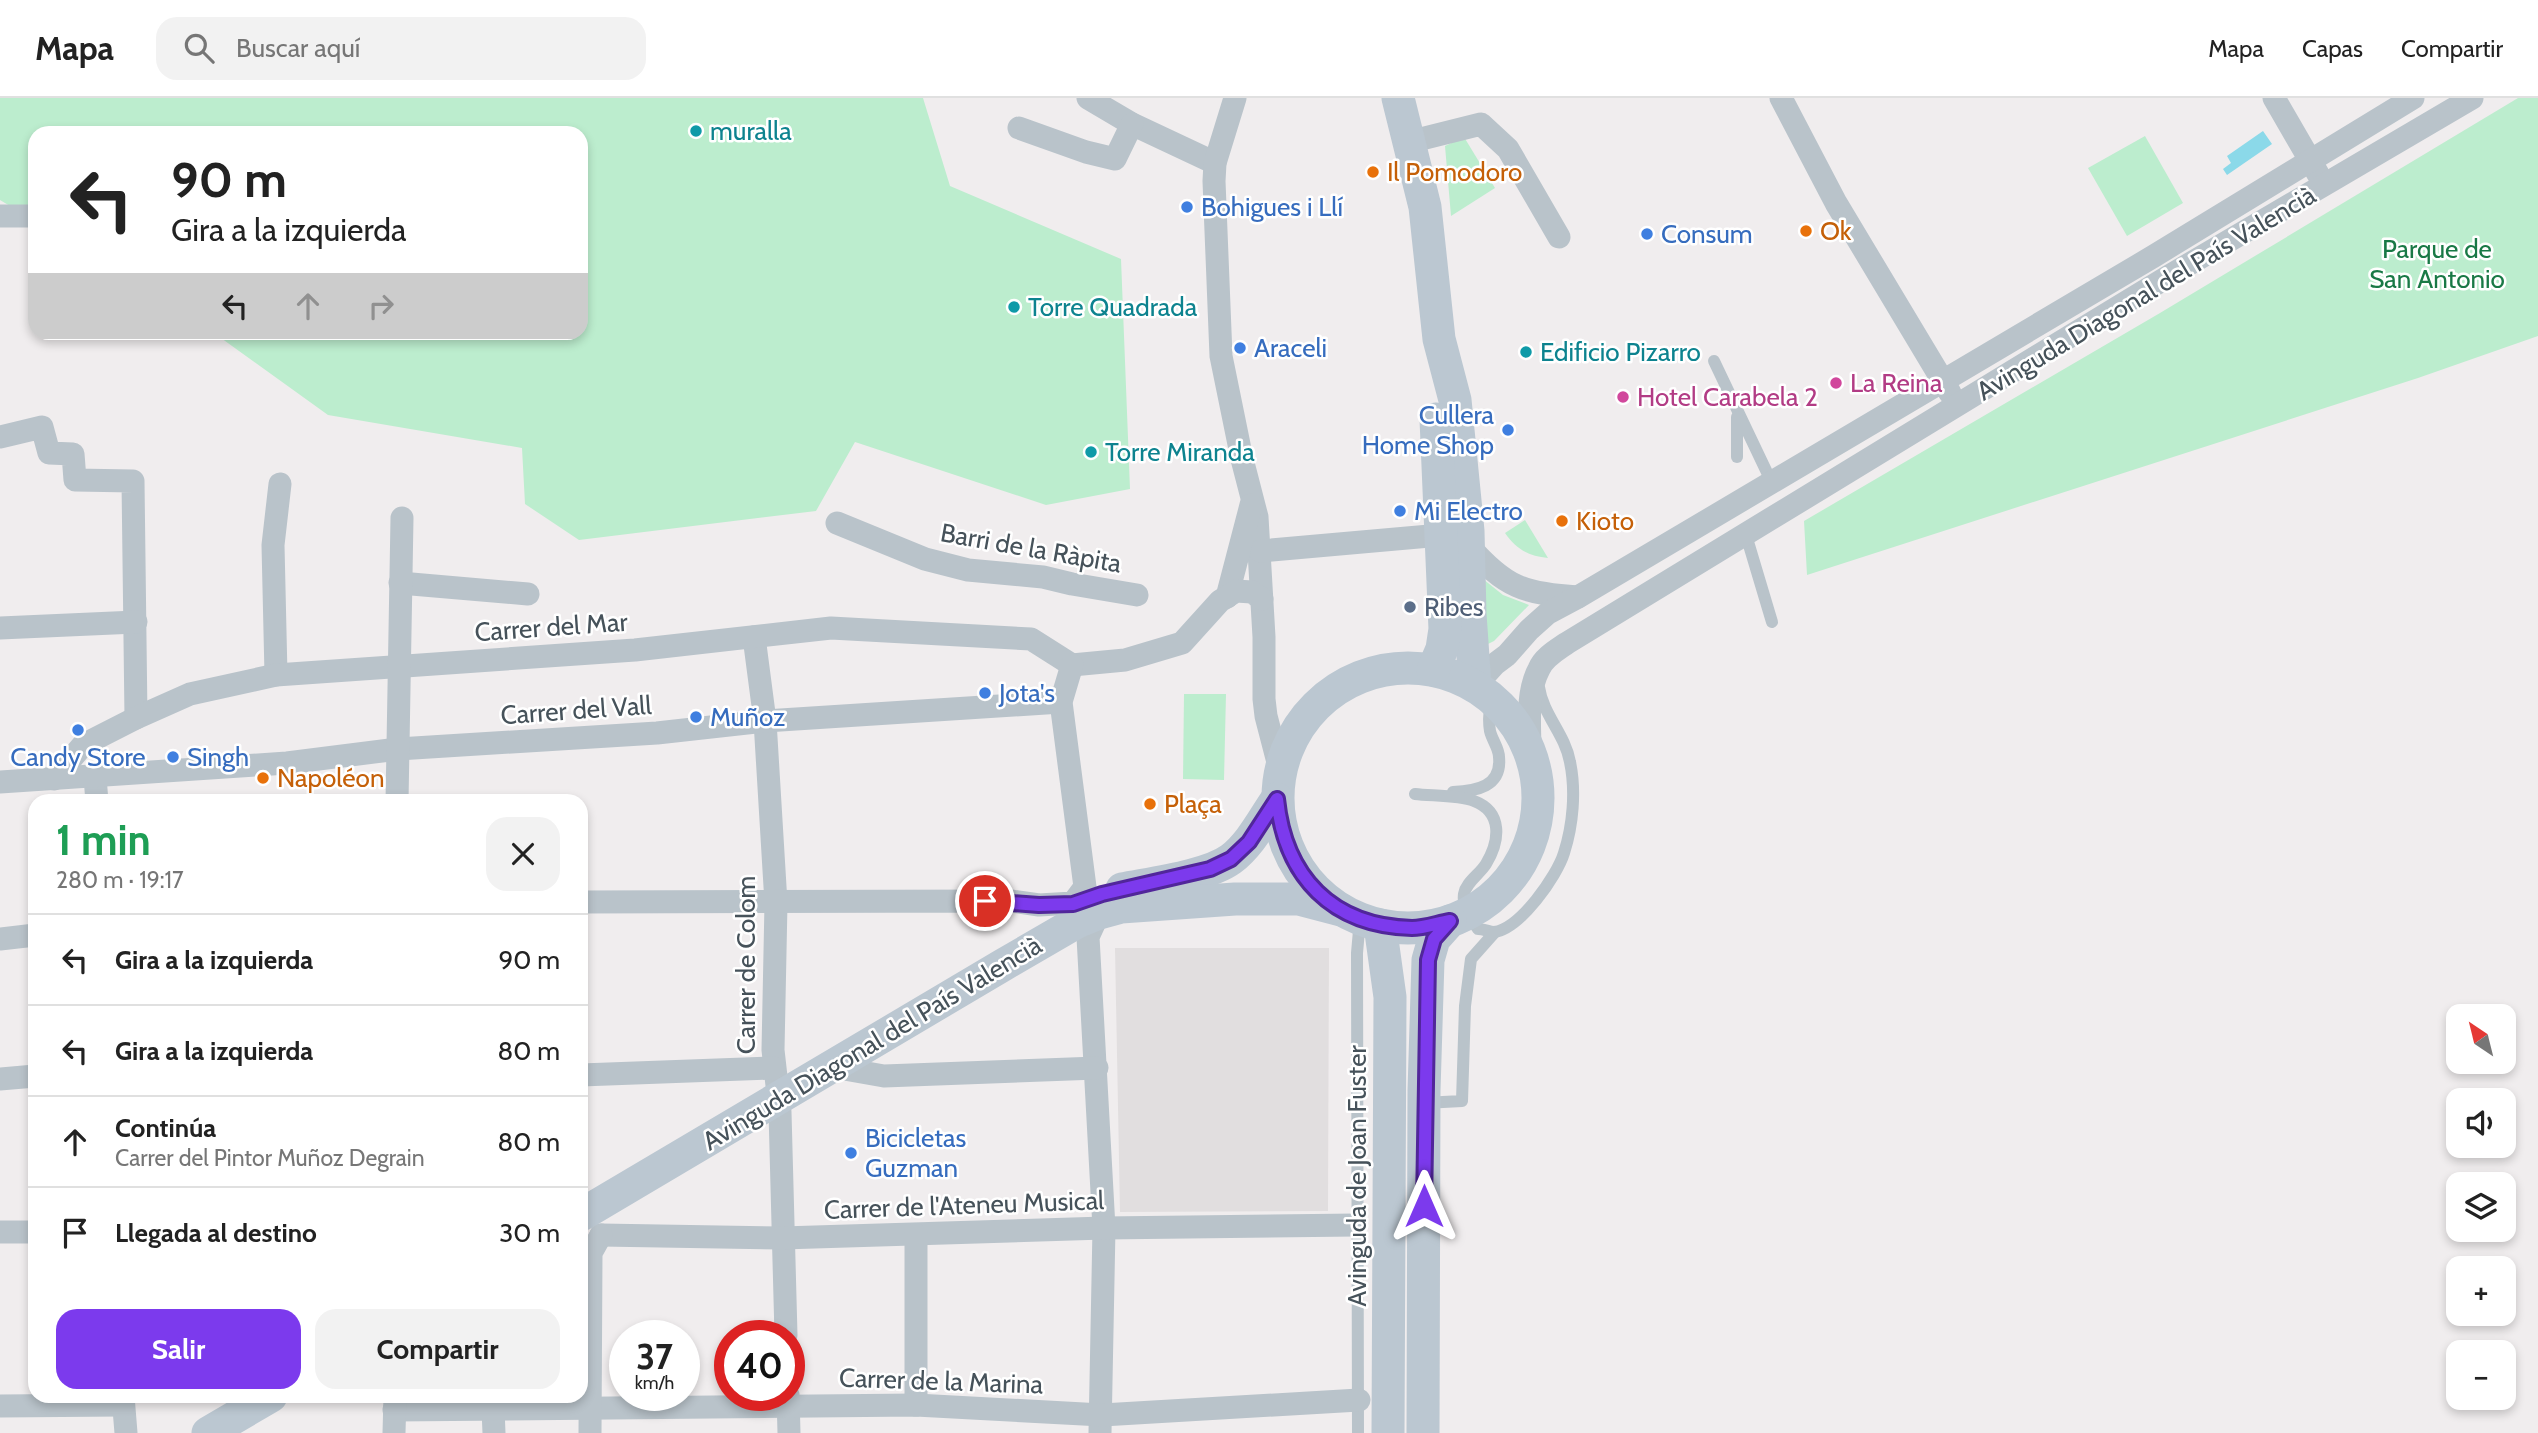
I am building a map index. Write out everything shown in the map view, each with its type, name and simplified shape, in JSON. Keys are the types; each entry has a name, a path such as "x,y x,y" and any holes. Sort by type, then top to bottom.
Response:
{"street":[{"path":"1088,98 1132,124 1215,163"},
{"path":"1235,98 1215,163 1215,233 1221,356 1257,517 1264,699 1279,784 1280,825 1288,851 1301,874 1320,894 1360,918"},
{"path":"1398,98 1425,207 1440,339 1455,400 1455,540 1443,649 1433,670"},
{"path":"1781,98 1836,203 1958,406"},
{"path":"2274,98 2309,161 2326,185"},
{"name":"Avinguda Diagonal del País Valencià","path":"588,1215 776,1082 1086,908 1102,894 1210,869 1231,859 1249,842 1279,784 1295,732 1320,701 1354,679 1393,668 1433,670 1454,676 1483,692 1548,613 2154,256 2413,98"},
{"name":"Avinguda Diagonal del País Valencià","path":"1530,752 1530,705 1539,669 1551,653 2169,276 2472,98"},
{"path":"1019,128 1086,152 1115,159 1132,124"},
{"path":"1409,142 1481,124 1508,149 1559,237"},
{"path":"0,216 28,216"},
{"path":"0,437 41,427 49,453 73,454 75,480 133,481 136,718"},
{"path":"276,675 273,545 279,484"},
{"path":"1227,597 1252,499"},
{"path":"397,794 402,518"},
{"name":"Barri de la Ràpita","path":"837,523 925,559 968,570 1043,577 1138,595"},
{"path":"1423,1433 1424,1103 1428,960 1434,939 1459,917 1498,891 1522,862 1535,826 1538,789 1530,752 1521,732 1507,713 1483,692 1455,540"},
{"path":"1260,551 1455,540 1490,570 1519,588 1552,596 1578,597"},
{"path":"400,583 528,594"},
{"path":"1101,1424 1104,1228 1097,1068 1085,887 1061,702 1072,665 1125,660 1182,643 1236,591 1252,592 1262,599"},
{"path":"0,628 136,622"},
{"name":"Carrer del Mar","path":"54,779 83,745 136,718 190,694 276,675 635,650 831,628 1031,639 1072,665"},
{"name":"Carrer de Colom","path":"754,638 765,721 776,903 776,1082 785,1320"},
{"name":"Carrer del Vall","path":"0,782 287,763 398,749 657,733 765,721 1061,702"},
{"path":"95,777 96,794"},
{"name":"Avinguda Diagonal del País Valencià","path":"1086,908 1236,899 1298,899 1360,918 1415,928 1459,917"},
{"path":"588,902 1011,901 1086,908"},
{"name":"Avinguda Diagonal del País Valencià","path":"776,1082 833,1067 1077,922 1086,908"},
{"name":"Avinguda de Joan Fuster","path":"1360,918 1390,997 1388,1433"},
{"path":"0,939 28,936"},
{"path":"833,1067 884,1076 1097,1068"},
{"path":"588,1075 776,1082"},
{"path":"0,1079 28,1077"},
{"path":"588,1215 591,1253 590,1433"},
{"name":"Carrer de l'Ateneu Musical","path":"588,1215 782,1238 1104,1228 1356,1224"},
{"path":"0,1232 28,1232"},
{"path":"916,1235 916,1405"},
{"name":"Carrer de la Marina","path":"805,1401 916,1405 1101,1424 1359,1400"},
{"path":"0,1406 74,1403"},
{"path":"123,1403 126,1433"},
{"path":"182,1433 232,1403"},
{"path":"208,1433 259,1403"},
{"name":"Carrer de la Marina","path":"395,1413 714,1403"},
{"path":"493,1409 494,1433"},
{"path":"788,1411 789,1433"}],"lane":[{"path":"1714,361 1772,483"},
{"path":"1737,413 1737,457"},
{"path":"1746,535 1772,622"},
{"path":"1424,1103 1462,1101 1465,1006 1471,959 1495,932 1515,922 1537,900 1564,856 1573,815 1570,761 1558,730 1547,716 1540,699 1537,674"},
{"path":"1483,692 1490,733 1500,756 1497,774 1489,784 1476,791 1415,794 1473,800 1488,809 1497,821 1496,843 1486,864 1467,887 1459,917 1478,929 1495,932"},
{"name":"Avinguda de Joan Fuster","path":"1358,1433 1357,953 1360,918"}],"shaded area":[{"path":"1115,948 1329,948 1328,1211 1120,1212"}],"green space":[{"path":"0,98 923,98 950,186 1121,259 1130,489 1046,505 855,442 816,511 579,540 525,504 522,448 328,415 224,340 588,340 588,126 28,126 28,217 0,200"},
{"name":"Parque de San Antonio","path":"2518,98 2538,98 2538,336 2418,378 1807,575 1804,521 2160,313"},
{"path":"2145,136 2183,203 2127,236 2088,168"},
{"path":"1464,137 1495,188 1451,216 1445,146"},
{"path":"1525,520 1548,558 1523,551 1505,533"},
{"path":"1478,575 1503,595 1529,605 1494,641 1486,645"},
{"path":"1184,694 1226,694 1224,780 1183,779"}],"water":[{"path":"2263,131 2272,144 2227,175 2223,169 2231,163 2227,156"}],"place":[{"name":"muralla","path":"696,131"},
{"name":"Il Pomodoro","path":"1373,172"},
{"name":"Bohigues i Llí","path":"1187,207"},
{"name":"Ok","path":"1806,231"},
{"name":"Consum","path":"1647,234"},
{"name":"Torre Quadrada","path":"1014,307"},
{"name":"Araceli","path":"1240,348"},
{"name":"Edificio Pizarro","path":"1526,352"},
{"name":"La Reina","path":"1836,383"},
{"name":"Hotel Carabela 2","path":"1623,397"},
{"name":"Cullera Home Shop","path":"1508,430"},
{"name":"Torre Miranda","path":"1091,452"},
{"name":"Mi Electro","path":"1400,511"},
{"name":"Kioto","path":"1562,521"},
{"name":"Ribes","path":"1410,607"},
{"name":"Jota's","path":"985,693"},
{"name":"Muñoz","path":"696,717"},
{"name":"Candy Store","path":"78,730"},
{"name":"Singh","path":"173,757"},
{"name":"Napoléon","path":"263,778"},
{"name":"Plaça","path":"1150,804"},
{"name":"Bicicletas Guzman","path":"851,1153"}],"route":[{"path":"985,901 1039,905 1073,904 1102,894 1210,869 1231,859 1249,842 1277,799 1280,825 1288,851 1301,874 1320,894 1341,910 1380,925 1415,928 1450,921 1434,939 1428,960 1424,1206"}]}
